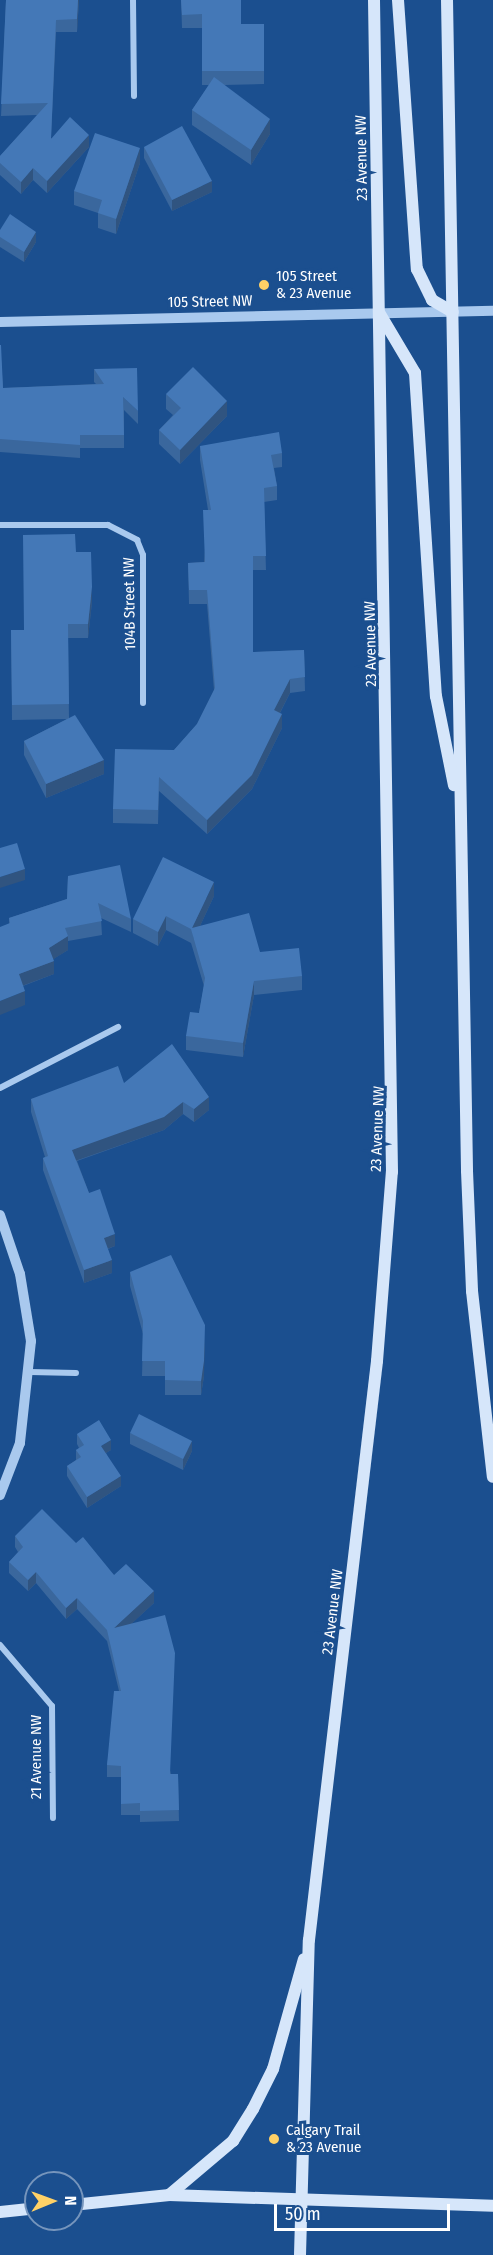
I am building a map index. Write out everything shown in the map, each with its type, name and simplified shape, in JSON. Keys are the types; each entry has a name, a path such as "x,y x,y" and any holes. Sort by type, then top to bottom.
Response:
{"main road":[{"name":"23 Avenue NW","path":"300,2255 309,1940 377,1361 392,1172 374,0"},
{"path":"398,0 417,269 432,300 453,312"},
{"path":"447,0 460,816 472,1291 493,1477"},
{"path":"380,314 415,373 436,696 460,816"},
{"path":"169,2195 233,2141 253,2109 273,2069 309,1940"},
{"path":"84,2204 169,2195 301,2196 493,2206"},
{"path":"0,2212 24,2209"}],"street":[{"path":"133,0 134,96"},
{"name":"105 Street NW","path":"0,322 493,311"},
{"name":"104B Street NW","path":"0,525 108,525 137,540 143,555 143,703"},
{"path":"0,1088 118,1027"},
{"path":"0,1215 26,1295 30,1372 20,1443 0,1495"},
{"path":"30,1372 76,1373"},
{"name":"21 Avenue NW","path":"0,1645 52,1706 53,1818"}],"building":[{"path":"6,0 78,0 77,19 56,20 51,139 70,117 89,135 47,181 33,168 21,182 0,163 0,156 48,103 1,104"},
{"path":"181,0 241,0 241,24 264,24 264,71 202,71 202,14 182,15"},
{"path":"214,77 270,119 251,150 192,110"},
{"path":"182,126 212,181 172,200 144,147"},
{"path":"95,133 140,148 116,219 98,213 102,200 74,191"},
{"path":"10,214 36,232 24,252 0,237 0,230"},
{"path":"0,345 3,388 104,384 94,369 137,368 138,411 123,397 124,435 80,435 80,445 0,439"},
{"path":"193,367 227,401 180,450 159,430 181,408 166,394"},
{"path":"279,432 282,453 271,455 277,486 264,488 266,556 253,556 253,652 304,650 305,677 290,679 274,710 282,714 252,775 207,820 159,777 158,810 113,809 115,749 174,750 197,724 215,688 207,590 189,590 188,563 205,562 203,510 211,510 200,446"},
{"path":"75,534 76,552 91,552 92,587 88,624 68,624 69,704 12,705 11,630 24,630 23,535"},
{"path":"75,715 104,760 46,784 24,741"},
{"path":"17,843 25,869 0,877 0,848"},
{"path":"163,857 214,882 192,928 249,913 260,952 299,948 302,976 254,981 243,1043 186,1036 190,1012 199,1013 205,978 191,929 166,916 158,932 133,919"},
{"path":"120,865 131,919 98,903 102,921 65,928 68,936 49,948 54,961 19,974 25,991 0,1001 0,927 10,923 9,918 67,899 68,876"},
{"path":"172,1044 209,1097 194,1109 183,1102 164,1117 72,1150 89,1193 100,1189 115,1234 104,1238 112,1260 84,1270 43,1158 48,1156 31,1099 118,1066 124,1083"},
{"path":"171,1255 205,1325 201,1381 165,1380 165,1361 142,1361 143,1321 130,1272"},
{"path":"139,1414 192,1441 183,1459 130,1433"},
{"path":"99,1420 111,1440 101,1446 121,1476 87,1497 67,1466 81,1457 76,1450 84,1445 77,1434"},
{"path":"42,1509 76,1543 83,1537 114,1575 126,1564 154,1591 114,1628 165,1615 175,1653 170,1774 178,1774 179,1810 140,1811 140,1803 121,1804 121,1766 107,1765 114,1691 121,1691 107,1630 77,1598 66,1608 36,1572 28,1580 9,1562 23,1547 15,1536"}],"place":[{"name":"105 Street & 23 Avenue","path":"264,285"},
{"name":"Calgary Trail & 23 Avenue","path":"274,2139"}]}
